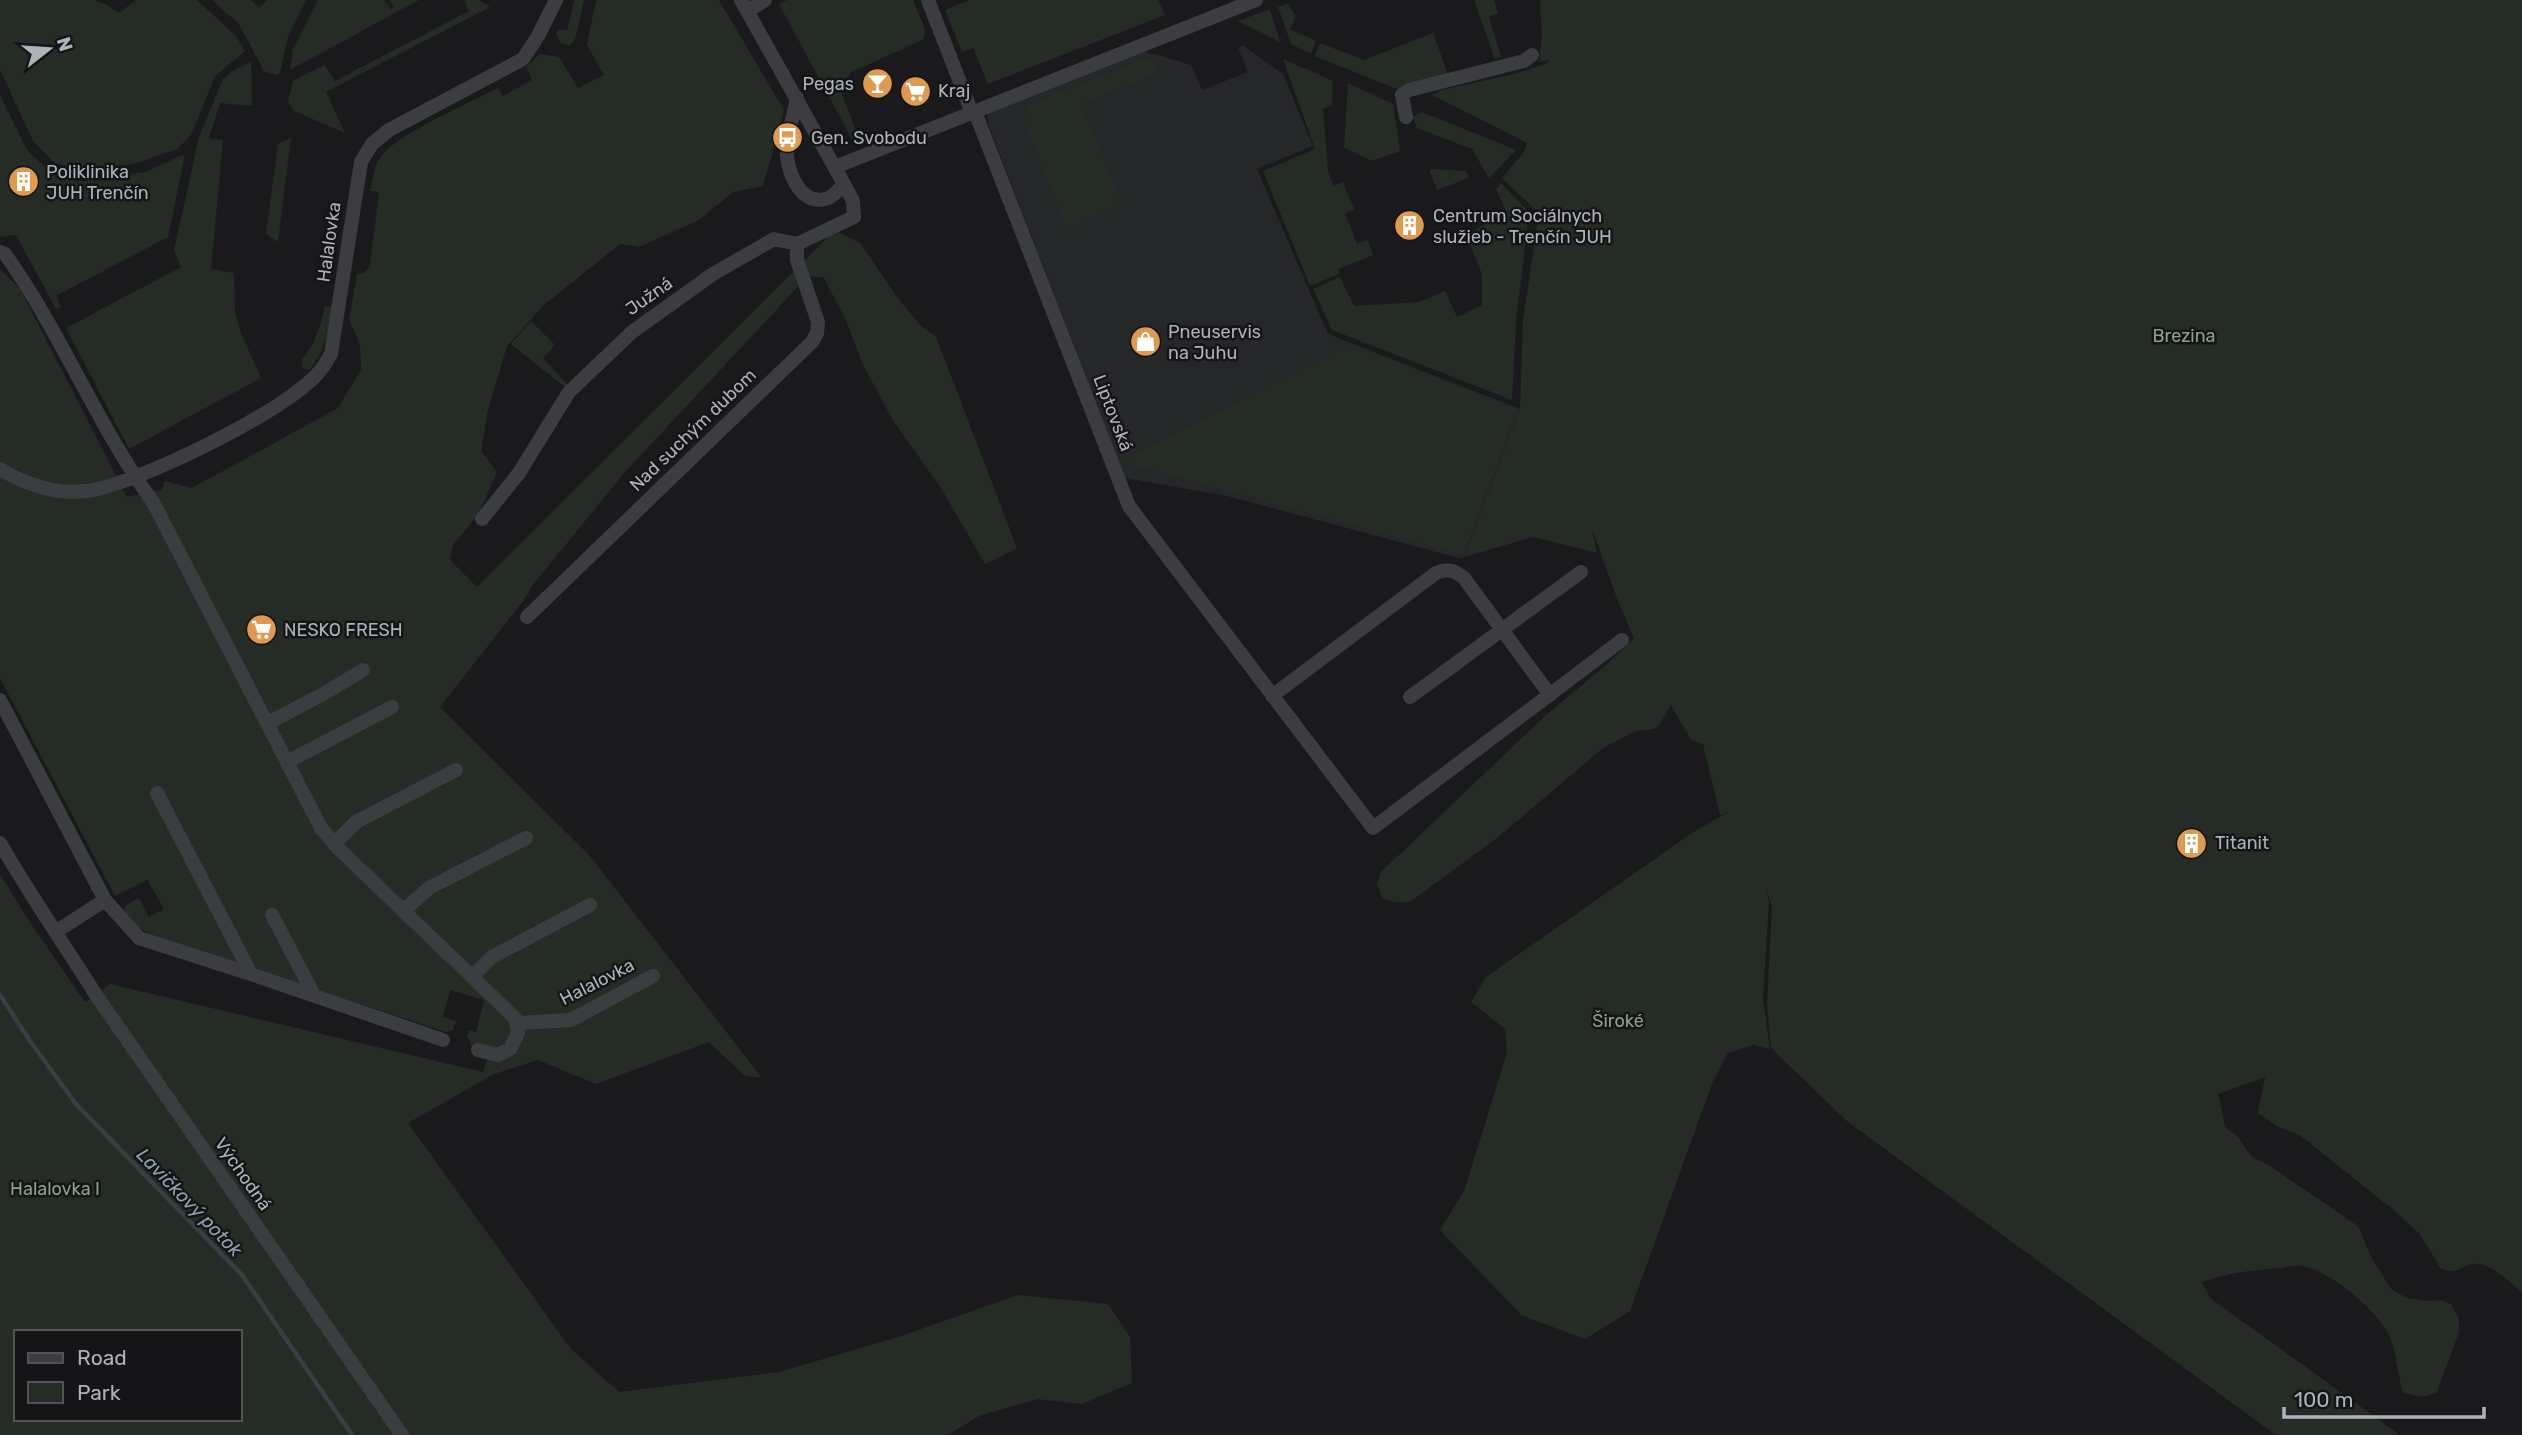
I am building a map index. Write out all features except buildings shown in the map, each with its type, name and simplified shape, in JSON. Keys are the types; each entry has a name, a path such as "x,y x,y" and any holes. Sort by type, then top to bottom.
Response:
{"street":[{"name":"Halalovka","path":"0,469 49,490 86,491 135,477 247,425 294,394 318,373 331,354 361,162 372,144 412,117 523,59 556,0"},
{"path":"765,0 744,6 835,167 1254,1"},
{"name":"Liptovská","path":"929,0 1129,506 1373,828 1622,640"},
{"path":"1406,117 1402,95 1409,90 1524,61 1532,55"},
{"path":"797,98 786,148 788,170 794,181 807,197 818,200 834,195 844,184"},
{"name":"Južná","path":"482,519 520,473 569,392 632,332 713,274 774,239 797,244 854,216 853,201 835,167"},
{"name":"Nad suchým dubom","path":"527,617 812,342 817,333 818,322 797,260 797,244"},
{"path":"0,252 5,254 47,317 135,477 153,502 321,828 334,844 512,1014 517,1023 517,1038 510,1049 498,1055 478,1050"},
{"path":"1272,696 1436,573 1444,570 1457,572 1464,578 1550,695"},
{"path":"1410,697 1581,572"},
{"path":"268,723 363,670"},
{"path":"0,700 105,900 139,938 443,1040"},
{"path":"287,762 392,707"},
{"path":"334,844 356,822 456,769"},
{"path":"157,793 251,974"},
{"path":"404,911 425,891 526,838"},
{"name":"Východná","path":"0,843 96,995 402,1435"},
{"path":"57,931 105,900"},
{"path":"472,977 492,957 590,905"},
{"path":"272,915 314,995"},
{"name":"Halalovka","path":"517,1023 571,1020 653,976"}],"shaded area":[{"path":"1244,46 1283,74 1313,146 1257,169 1328,334 1520,409 1463,559 1227,496 1125,478 989,126 987,113 1144,51 1191,65 1202,90 1248,72 1238,47"}],"green space":[{"path":"0,0 94,0 119,13 136,0 197,0 236,36 245,51 215,76 191,135 177,149 137,163 73,170 54,162 33,141 0,70"},
{"path":"212,0 251,0 259,8 267,0 306,0 288,37 277,75 264,71 239,24"},
{"path":"318,0 384,0 391,9 394,7 389,0 419,0 290,70 293,49"},
{"path":"464,0 479,0 490,7 326,92 345,133 294,111 288,102 293,81 325,65 335,81 469,11"},
{"path":"574,0 584,0 575,39 569,46 560,42 556,34 559,29 567,31"},
{"name":"Halalovka I","path":"596,0 719,0 784,110 763,186 733,192 699,220 639,247 620,244 544,305 507,346 488,410 481,451 497,472 478,515 453,545 450,560 477,587 827,238 824,232 828,227 860,243 900,301 921,326 936,337 1017,548 985,564 941,488 894,422 862,363 846,320 824,278 808,276 625,472 532,586 524,600 440,707 590,856 762,1078 745,1076 709,1042 596,1084 538,1060 494,1074 408,1123 571,1349 619,1392 779,1372 898,1337 1018,1295 1108,1304 1130,1337 1132,1383 1082,1404 1037,1399 979,1416 948,1435 0,1435 0,874 85,1002 110,984 483,1072 490,1052 471,1045 467,1036 469,1030 476,1032 484,1000 450,990 443,1017 456,1021 453,1030 446,1032 160,938 135,927 124,913 125,906 139,898 149,917 164,909 147,880 115,896 0,678 0,269 20,289 127,497 161,490 165,481 192,488 338,408 361,370 360,344 349,320 357,274 364,273 370,266 379,192 370,191 376,167 383,154 420,127 498,88 503,96 532,80 526,67 540,54 559,57 578,88 604,75 587,45"},
{"path":"787,0 913,0 925,29 924,39 850,73 849,77 837,82 859,138 853,141 779,4"},
{"path":"969,0 1158,0 1165,15 988,84 973,48 962,52 945,10"},
{"path":"1474,0 1494,0 1498,13 1489,17 1501,57 1495,59"},
{"path":"1540,0 2522,0 2522,1292 2499,1274 2480,1264 2468,1265 2456,1271 2441,1269 2419,1233 2391,1208 2301,1136 2277,1126 2258,1113 2265,1077 2218,1094 2225,1127 2238,1137 2251,1156 2358,1226 2372,1259 2391,1289 2407,1298 2440,1300 2451,1304 2459,1319 2459,1332 2437,1392 2416,1396 2403,1392 2392,1342 2383,1325 2364,1304 2325,1275 2297,1266 2241,1272 2202,1282 2210,1298 2400,1435 2276,1435 1848,1122 1771,1048 1767,1004 1772,907 1765,885 1769,903 1763,998 1770,1049 1753,1045 1728,1053 1713,1081 1630,1311 1585,1339 1521,1315 1440,1230 1464,1191 1507,1053 1505,1029 1471,1002 1486,977 1692,833 1730,811 1720,815 1703,744 1691,740 1671,705 1654,729 1635,731 1603,748 1497,838 1410,902 1383,899 1377,884 1381,872 1546,715 1634,638 1591,526 1597,553 1533,537 1464,557 1520,409 1523,320 1539,213 1502,178 1524,152 1527,143 1432,95 1442,90 1518,73 1548,63 1549,60 1539,62 1542,34"},
{"path":"1287,4 1296,16 1290,29 1316,41 1311,54 1291,44 1278,7"},
{"path":"1270,9 1280,42 1238,21"},
{"path":"1433,33 1448,74 1399,90 1315,56 1320,43 1364,60"},
{"path":"1146,58 1158,66 1156,74 1081,104 1122,204 1067,230 1024,121 1028,105"},
{"path":"1283,59 1333,81 1332,105 1323,109 1328,172 1334,186 1343,182 1354,209 1345,214 1357,244 1368,240 1373,255 1339,269 1339,274 1310,286 1263,171 1315,149"},
{"path":"251,62 252,106 220,103 209,138 223,140 211,269 234,273 235,312 241,333 261,378 129,449 66,328 181,267 174,251 199,137 223,79"},
{"path":"1348,83 1393,104 1400,151 1372,161 1344,148"},
{"path":"0,95 27,150 57,178 82,181 145,172 185,154 168,237 56,296 61,307 56,309 16,235 0,237"},
{"path":"1422,112 1516,150 1489,178 1472,149 1417,128 1413,117"},
{"path":"291,138 278,242 266,234 278,144"},
{"path":"1429,169 1466,171 1469,178 1437,190"},
{"path":"1501,183 1529,212 1516,322 1512,400 1332,330 1313,289 1340,277 1354,306 1419,302 1445,291 1457,317 1482,305 1482,274 1466,234 1507,213 1496,189"},
{"path":"325,306 332,307 323,348 309,370 303,368 302,360 317,334"},
{"path":"531,321 555,345 543,358 568,385 566,388 511,344"},
{"path":"1350,344 1517,409 1463,555 1121,462"}],"waterway":[{"name":"Lavičkový potok","path":"0,995 76,1104 242,1275 352,1435"}],"place":[{"name":"Pegas","path":"877,84"},
{"name":"Kraj","path":"915,91"},
{"name":"Gen. Svobodu","path":"788,138"},
{"name":"Poliklinika JUH Trenčín","path":"23,182"},
{"name":"Centrum Sociálnych služieb - Trenčín JUH","path":"1410,226"},
{"name":"Pneuservis na Juhu","path":"1145,342"},
{"name":"NESKO FRESH","path":"261,630"},
{"name":"Titanit","path":"2192,843"}],"park label":[{"name":"Brezina","path":"2184,336"},
{"name":"Široké","path":"1618,1021"}]}
